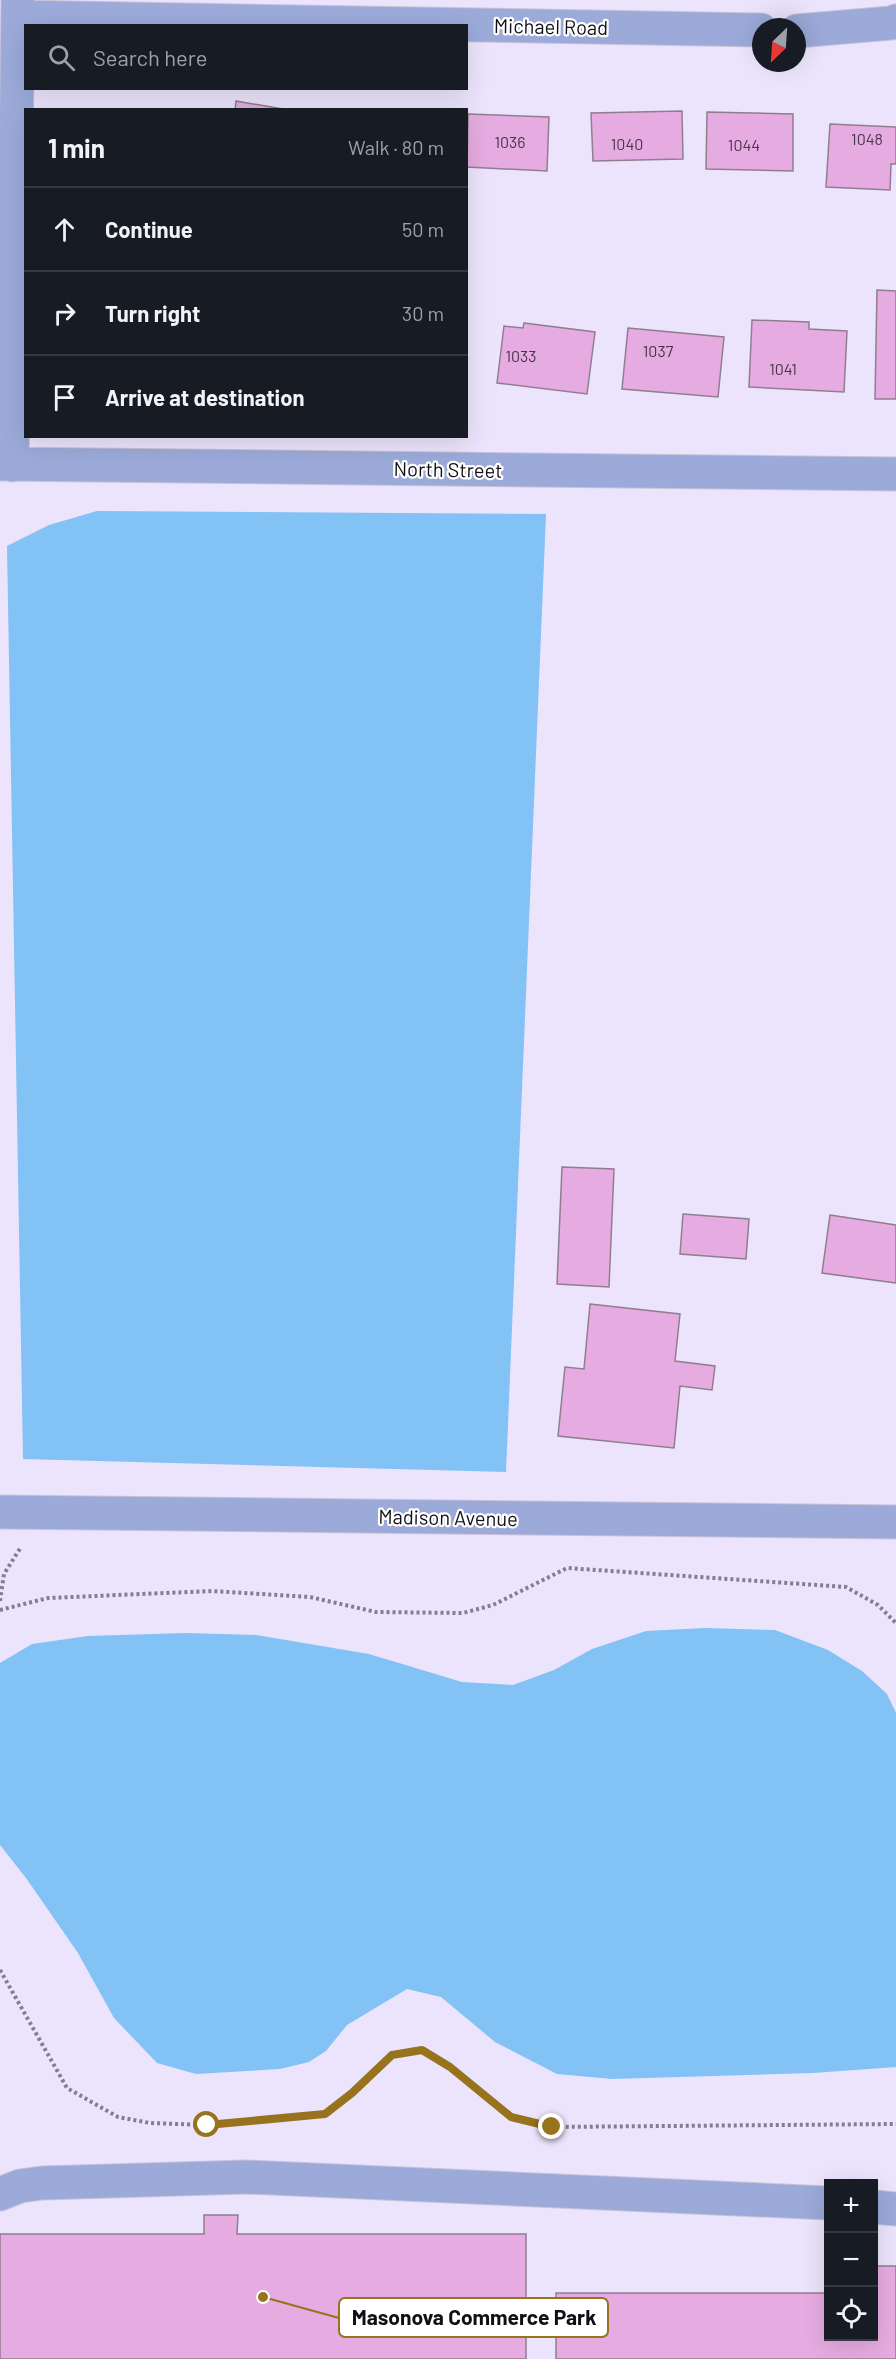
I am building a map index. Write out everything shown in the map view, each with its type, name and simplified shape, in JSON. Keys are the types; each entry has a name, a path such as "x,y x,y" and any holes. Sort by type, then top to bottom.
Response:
{"street":[{"name":"Michael Road","path":"18,8 752,30"},
{"path":"6,464 18,8"},
{"path":"806,30 879,25 896,21"},
{"name":"North Street","path":"6,464 896,474"},
{"name":"Madison Avenue","path":"0,1512 896,1522"},
{"path":"0,2194 20,2186 42,2183 246,2177 824,2203"},
{"path":"878,2207 896,2209"}],"path":[{"path":"0,1601 4,1574 41,1513"},
{"path":"0,1610 48,1598 212,1591 310,1597 376,1612 463,1613 493,1605 567,1568 846,1587 878,1605 896,1623"},
{"path":"0,1970 68,2088 118,2117 150,2123 207,2125 325,2114 352,2093 392,2055 422,2050 450,2067 511,2117 552,2127 896,2124"}],"water":[{"path":"97,511 546,514 506,1472 23,1459 7,546 49,525"},
{"path":"705,1628 775,1630 828,1650 862,1671 887,1694 896,1713 896,2067 813,2073 612,2079 557,2074 495,2042 441,1997 407,1989 347,2025 326,2051 309,2062 280,2069 196,2074 157,2063 114,2018 78,1953 0,1845 0,1663 32,1644 88,1636 186,1633 256,1635 369,1654 462,1682 513,1685 554,1670 592,1649 646,1631"}],"building":[{"path":"236,101 277,108 235,108"},
{"path":"682,111 683,159 593,161 591,113"},
{"path":"707,112 793,114 793,171 706,169"},
{"path":"468,114 549,117 547,171 468,167"},
{"path":"830,124 896,127 896,164 891,164 890,190 826,187"},
{"path":"877,290 896,291 896,399 875,399"},
{"path":"752,320 809,322 809,329 847,331 844,392 749,387"},
{"path":"524,323 595,332 587,394 497,383 504,326 523,328"},
{"path":"628,328 724,337 718,397 622,389"},
{"path":"562,1167 614,1169 609,1287 557,1284"},
{"path":"683,1214 749,1219 746,1259 680,1254"},
{"path":"830,1215 896,1225 896,1283 822,1273"},
{"path":"590,1304 680,1314 675,1361 715,1366 712,1390 680,1386 674,1448 558,1436 565,1367 584,1369"},
{"path":"204,2215 238,2215 237,2234 526,2234 526,2359 0,2359 0,2234 204,2234"},
{"path":"878,2266 896,2266 896,2359 556,2359 556,2293 824,2293 824,2341 878,2341"}],"place":[{"name":"Masonova Commerce Park","path":"263,2297"}],"route":[{"path":"207,2125 325,2114 352,2093 392,2055 422,2050 450,2067 511,2117 552,2127"}]}
